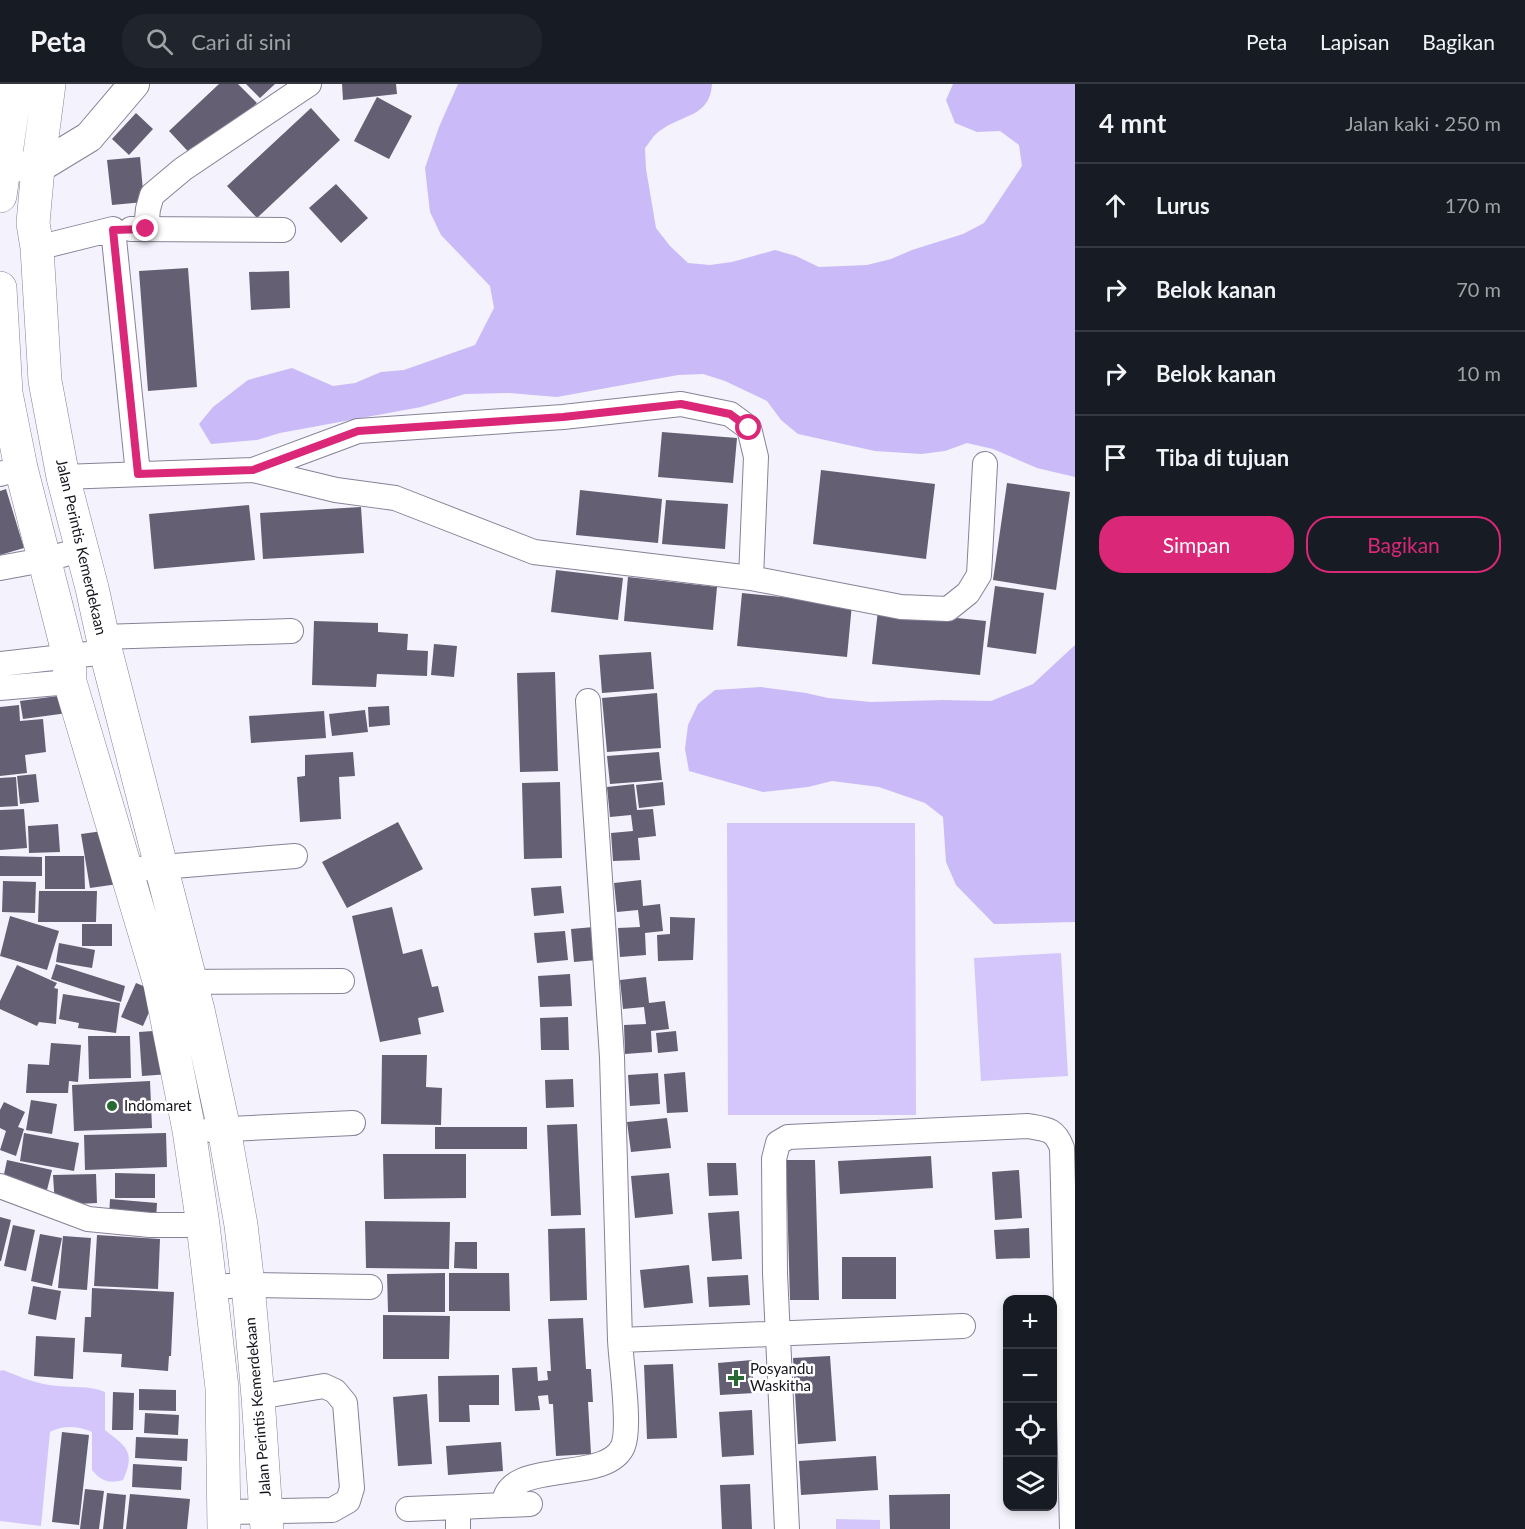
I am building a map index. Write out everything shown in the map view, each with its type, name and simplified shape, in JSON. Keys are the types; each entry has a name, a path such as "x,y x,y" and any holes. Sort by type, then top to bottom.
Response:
{"highway":[{"path":"1,175 16,84"},
{"name":"Jalan Perintis Kemerdekaan","path":"48,84 38,168 35,236 45,381 63,477 160,866 175,982 189,1130 203,1225 222,1388 224,1521"},
{"name":"Jalan Perintis Kemerdekaan","path":"1,307 11,471 44,560 69,669 126,870 175,982 224,1129 241,1225 248,1285 267,1520"}],"main road":[{"path":"1,175 38,168 89,137 134,84"}],"street":[{"path":"146,229 148,209 153,195 183,169 309,84"},
{"path":"35,236 146,229 283,230"},
{"path":"113,230 138,474"},
{"path":"253,470 358,431 563,417 681,404 730,414 749,428 756,456 751,578"},
{"path":"63,477 253,470 336,490 395,498 534,552 751,578 901,607 948,609 968,593 979,575 985,464"},
{"path":"0,568 81,550"},
{"path":"0,688 69,669 104,645 291,631"},
{"path":"0,664 69,669"},
{"path":"504,1505 507,1492 517,1483 592,1465 619,1455 626,1434 620,1340 612,1057 588,701"},
{"path":"126,870 296,856"},
{"path":"175,982 342,981"},
{"path":"189,1130 353,1123"},
{"path":"787,1529 775,1273 774,1159 778,1143 788,1137 1028,1126 1047,1129 1058,1136 1062,1148 1072,1529"},
{"path":"0,1186 88,1219 150,1225 203,1225"},
{"path":"210,1287 248,1285 370,1287"},
{"path":"620,1340 963,1326"},
{"path":"224,1521 267,1520 332,1510 348,1501 352,1488 345,1404 335,1391 324,1386 258,1397"},
{"path":"408,1509 458,1518 504,1505 530,1504"}],"shaded area":[{"path":"458,84 712,84 710,95 701,109 669,125 654,136 645,148 646,169 656,228 670,246 688,263 710,265 732,262 775,250 796,256 819,267 867,265 891,259 963,234 984,223 1022,166 1019,145 1000,131 977,132 955,123 946,100 953,84 1075,84 1075,477 1037,468 993,449 967,443 945,451 921,454 875,451 798,434 781,420 767,401 725,381 703,374 678,375 557,397 509,393 465,394 421,407 280,433 257,440 211,444 199,424 213,407 248,380 292,368 333,386 355,383 381,372 404,370 475,345 494,308 490,286 441,235 430,212 425,168 439,127"},
{"path":"1075,645 1075,922 994,924 956,885 946,862 943,817 925,803 879,787 832,781 808,787 763,792 689,771 685,749 688,725 698,704 715,690 761,687 828,698 871,702 991,701 1033,684"},
{"path":"727,823 915,823 916,1115 728,1115"},
{"path":"1061,953 1068,1076 981,1081 974,958"},
{"path":"3,1370 44,1384 105,1392 105,1430 123,1446 129,1456 123,1480 106,1481 92,1470 92,1432 81,1428 60,1428 50,1432 41,1526 0,1521 0,1371"},
{"path":"836,1519 880,1520 880,1529 836,1529"}],"building":[{"path":"219,84 238,84 257,103 196,160 169,131"},
{"path":"246,84 275,84 260,98"},
{"path":"342,84 396,84 397,94 343,100"},
{"path":"377,97 412,116 389,159 354,141"},
{"path":"311,108 340,140 257,218 227,186"},
{"path":"136,113 153,129 129,155 112,139"},
{"path":"140,157 144,202 112,205 107,160"},
{"path":"336,184 368,218 341,243 309,208"},
{"path":"188,268 197,387 148,391 139,271"},
{"path":"289,271 290,308 251,310 249,272"},
{"path":"662,432 737,438 733,483 658,477"},
{"path":"821,470 935,484 926,559 813,544"},
{"path":"1007,483 1070,492 1056,590 993,580"},
{"path":"6,489 24,548 0,555 0,491"},
{"path":"580,490 662,499 658,543 576,535"},
{"path":"666,500 728,504 725,549 662,544"},
{"path":"249,505 255,560 154,569 149,514"},
{"path":"361,507 364,553 263,559 260,513"},
{"path":"556,570 623,578 618,620 551,612"},
{"path":"628,577 717,587 713,630 624,621"},
{"path":"995,586 1044,593 1036,654 987,647"},
{"path":"742,593 852,604 847,657 737,646"},
{"path":"878,610 986,621 980,675 872,664"},
{"path":"314,621 378,623 378,632 408,634 407,650 428,651 427,676 377,674 376,687 312,685"},
{"path":"434,644 457,646 454,677 431,675"},
{"path":"651,652 654,689 602,693 599,655"},
{"path":"555,672 558,771 520,772 517,673"},
{"path":"657,693 661,748 607,752 602,698"},
{"path":"73,694 75,712 23,719 20,701"},
{"path":"19,705 20,721 43,719 46,752 25,755 27,773 0,776 0,707"},
{"path":"389,706 390,725 369,727 368,707"},
{"path":"365,710 368,732 332,736 329,714"},
{"path":"324,711 326,738 251,743 249,716"},
{"path":"353,752 355,776 339,777 341,819 300,822 297,777 305,776 305,755"},
{"path":"659,752 662,780 610,784 607,756"},
{"path":"36,774 39,802 20,804 17,776"},
{"path":"16,777 18,806 0,807 0,778"},
{"path":"560,782 562,858 524,859 522,783"},
{"path":"663,782 665,805 639,808 636,785"},
{"path":"634,784 637,810 653,809 656,836 638,838 640,860 613,861 611,833 633,831 631,815 610,817 607,787"},
{"path":"24,809 27,848 0,850 0,810"},
{"path":"398,822 423,869 347,908 322,862"},
{"path":"58,824 60,852 29,853 28,826"},
{"path":"110,830 118,884 90,888 81,834"},
{"path":"0,856 42,857 42,876 0,876"},
{"path":"45,856 84,856 85,889 45,889"},
{"path":"641,880 643,906 660,904 663,931 645,933 646,955 620,957 618,928 640,927 638,910 617,912 614,883"},
{"path":"3,881 36,882 35,913 2,912"},
{"path":"561,886 564,913 534,916 531,888"},
{"path":"39,891 97,891 96,922 38,922"},
{"path":"392,907 403,954 422,949 432,987 438,986 444,1012 418,1018 421,1034 380,1042 352,916"},
{"path":"10,916 59,931 47,970 0,956"},
{"path":"670,917 695,918 693,960 658,961 657,935 670,934"},
{"path":"82,924 112,924 112,946 82,946"},
{"path":"594,927 597,960 574,962 571,929"},
{"path":"565,931 568,960 537,963 534,933"},
{"path":"59,943 95,950 92,968 56,962"},
{"path":"56,964 125,986 121,1002 51,979"},
{"path":"17,965 57,983 54,988 58,989 56,1024 39,1022 37,1026 0,1009 0,1001"},
{"path":"570,974 572,1006 540,1007 538,976"},
{"path":"646,977 649,1003 665,1001 669,1029 651,1031 652,1052 625,1054 624,1025 646,1024 644,1007 623,1009 620,980"},
{"path":"136,983 158,992 143,1026 121,1017"},
{"path":"63,994 120,1003 116,1033 78,1028 79,1023 59,1019"},
{"path":"568,1017 569,1050 541,1050 540,1018"},
{"path":"167,1030 170,1074 142,1076 139,1032"},
{"path":"676,1031 678,1051 658,1053 656,1033"},
{"path":"88,1036 130,1036 131,1078 89,1079"},
{"path":"51,1043 81,1045 78,1082 69,1081 68,1093 26,1093 28,1064 49,1065"},
{"path":"382,1055 427,1055 426,1087 442,1088 441,1125 381,1124"},
{"path":"685,1072 688,1112 667,1113 664,1074"},
{"path":"658,1073 660,1104 630,1106 628,1075"},
{"path":"573,1079 574,1107 546,1108 545,1080"},
{"name":"Indomaret","path":"150,1081 152,1128 74,1131 72,1085"},
{"path":"31,1100 57,1104 52,1134 26,1130"},
{"path":"4,1102 25,1112 18,1127 24,1129 16,1156 0,1150 6,1131 0,1128 0,1110"},
{"path":"667,1118 671,1148 631,1152 627,1122"},
{"path":"577,1124 581,1215 551,1216 547,1125"},
{"path":"435,1127 527,1127 527,1149 435,1149"},
{"path":"24,1133 79,1143 74,1171 20,1161"},
{"path":"166,1133 167,1167 85,1170 84,1135"},
{"path":"383,1154 466,1154 466,1198 384,1199"},
{"path":"931,1156 933,1188 840,1194 838,1161"},
{"path":"7,1160 52,1170 47,1190 3,1179"},
{"path":"786,1160 815,1160 819,1300 790,1300"},
{"path":"707,1163 736,1163 738,1195 709,1196"},
{"path":"1019,1170 1022,1218 995,1220 992,1172"},
{"path":"115,1173 155,1174 155,1198 115,1198"},
{"path":"669,1173 673,1214 635,1218 631,1176"},
{"path":"96,1174 97,1203 55,1205 53,1175"},
{"path":"110,1199 157,1203 156,1220 109,1217"},
{"path":"739,1211 742,1259 712,1261 708,1213"},
{"path":"0,1217 11,1220 1,1261 0,1261"},
{"path":"365,1221 450,1222 449,1269 366,1268"},
{"path":"13,1225 35,1230 26,1271 4,1266"},
{"path":"585,1228 587,1300 550,1301 548,1229"},
{"path":"1029,1228 1030,1258 996,1259 994,1230"},
{"path":"40,1234 62,1238 52,1286 31,1281"},
{"path":"97,1235 160,1239 158,1289 94,1286"},
{"path":"63,1236 91,1238 87,1290 58,1288"},
{"path":"455,1242 477,1242 477,1269 454,1268"},
{"path":"842,1257 896,1257 896,1299 842,1299"},
{"path":"689,1265 693,1303 644,1308 640,1270"},
{"path":"445,1273 445,1312 388,1312 387,1274"},
{"path":"449,1273 509,1273 510,1311 449,1311"},
{"path":"748,1275 750,1305 709,1307 707,1277"},
{"path":"33,1286 61,1291 56,1320 28,1314"},
{"path":"92,1288 174,1292 171,1356 169,1356 168,1371 121,1367 122,1354 83,1352 85,1317 91,1317"},
{"path":"383,1315 450,1316 449,1359 383,1359"},
{"path":"583,1318 586,1369 591,1369 593,1402 588,1402 591,1454 556,1456 553,1404 549,1404 548,1395 538,1396 540,1410 515,1411 512,1368 537,1367 538,1381 548,1380 547,1371 551,1371 548,1319"},
{"path":"36,1336 75,1338 73,1379 34,1376"},
{"path":"830,1356 836,1441 798,1444 793,1358"},
{"name":"Posyandu Waskitha","path":"752,1360 754,1393 720,1395 718,1363"},
{"path":"673,1364 677,1438 647,1439 644,1365"},
{"path":"499,1375 499,1405 469,1405 470,1422 439,1422 438,1376"},
{"path":"139,1389 176,1390 176,1411 139,1410"},
{"path":"113,1392 134,1393 133,1430 112,1430"},
{"path":"427,1394 432,1464 398,1466 393,1397"},
{"path":"752,1410 754,1455 722,1457 719,1412"},
{"path":"145,1413 179,1415 178,1435 144,1433"},
{"path":"62,1432 89,1435 79,1525 52,1522"},
{"path":"136,1437 188,1439 187,1461 135,1458"},
{"path":"501,1442 503,1471 448,1475 446,1446"},
{"path":"876,1456 878,1490 801,1495 799,1461"},
{"path":"133,1464 182,1467 181,1490 132,1487"},
{"path":"750,1484 752,1529 722,1529 720,1485"},
{"path":"85,1489 104,1491 99,1529 80,1529"},
{"path":"107,1493 126,1495 123,1529 103,1529"},
{"path":"130,1494 190,1499 187,1529 126,1529"},
{"path":"950,1494 950,1529 890,1529 889,1495"}],"place":[{"name":"Indomaret","path":"112,1106"},
{"name":"Posyandu Waskitha","path":"736,1378"}],"route":[{"path":"146,229 113,230 138,474 253,470 358,431 563,417 681,404 730,414 749,428"}]}
